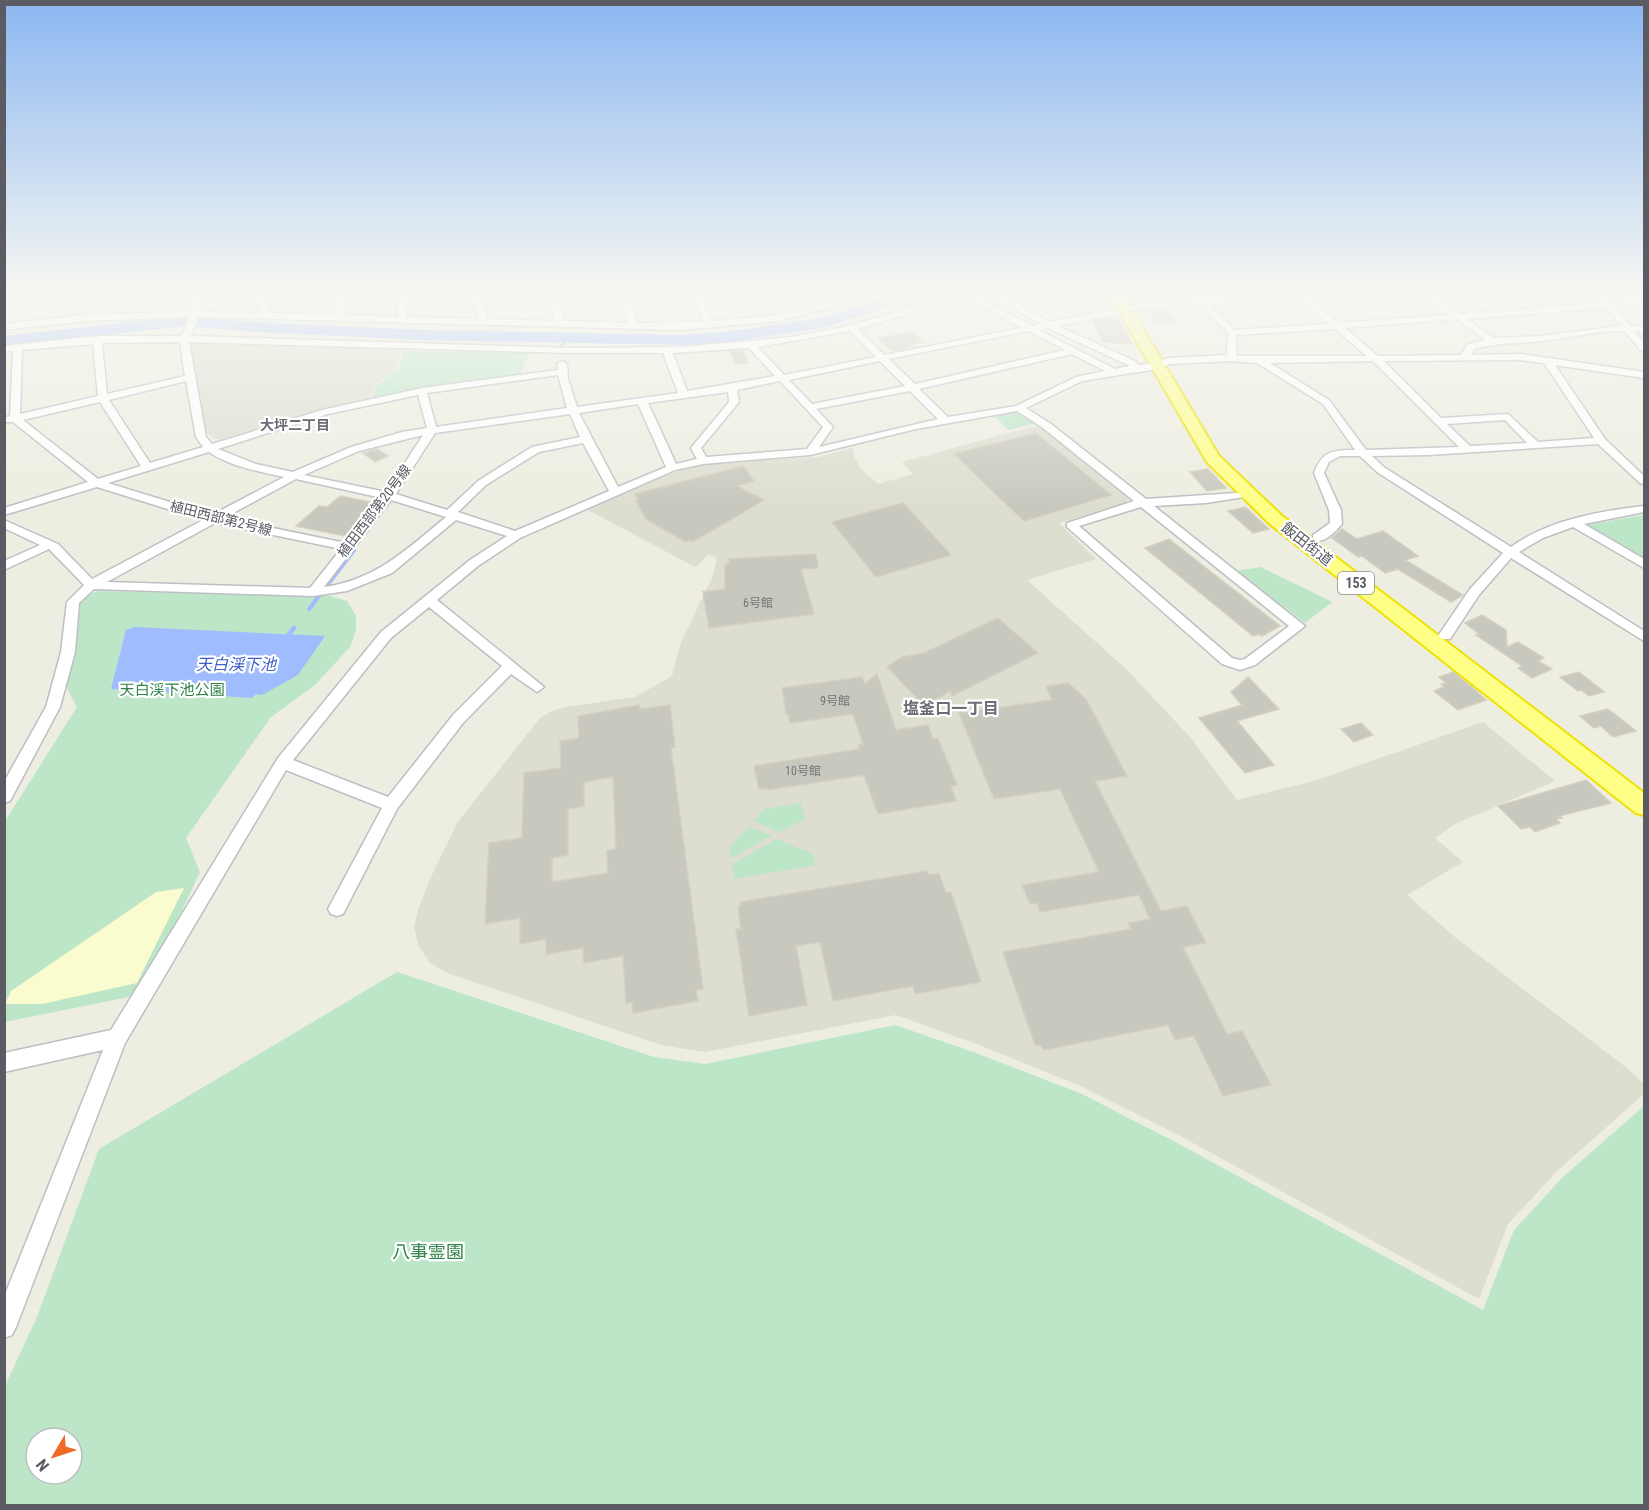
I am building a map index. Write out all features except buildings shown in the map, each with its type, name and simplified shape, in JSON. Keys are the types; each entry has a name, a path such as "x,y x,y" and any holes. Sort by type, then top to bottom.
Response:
{"highway":[{"name":"飯田街道","path":"1162,364 1213,459 1247,494 1276,520 1644,806"},
{"name":"飯田街道","path":"1162,364 1223,452 1256,488 1317,538 1644,788"}],"street":[{"path":"10,420 16,364"},
{"path":"100,364 103,398 147,467"},
{"path":"187,364 201,437 210,448 236,462 291,477 389,496 516,535"},
{"path":"562,364 574,410 616,493"},
{"path":"672,364 684,395"},
{"path":"769,364 828,427 810,452"},
{"path":"4,797 53,707 68,652 73,602 91,585 291,477 355,449 432,429 732,388 852,364"},
{"path":"888,364 945,420"},
{"path":"810,407 912,388 1014,364"},
{"path":"1099,364 1112,371"},
{"path":"1133,364 1135,368"},
{"path":"7,1318 117,1038 283,762 386,635 474,563 516,535 672,468 703,461 810,452 945,420 1019,408 1079,379 1112,371 1159,364"},
{"path":"1267,364 1326,402 1362,452 1381,470 1644,637"},
{"path":"1382,364 1468,450"},
{"path":"1550,364 1601,441 1644,481"},
{"path":"1576,364 1644,375"},
{"path":"4,512 326,412 422,391 562,372"},
{"path":"10,420 189,378"},
{"path":"703,461 696,448 734,402 732,388"},
{"path":"422,391 432,429"},
{"path":"642,401 672,468"},
{"path":"1019,408 1047,426 1141,503 1298,626 1250,662 1240,665 1227,661 1071,525 1141,503 1206,500 1247,494"},
{"path":"1439,421 1508,417 1535,445"},
{"path":"10,420 96,483"},
{"name":"植田西部第20号線","path":"314,592 389,496 432,429"},
{"path":"4,523 54,547 91,585 314,592 343,588 388,570 453,514 482,483 536,449 587,439"},
{"path":"1317,538 1324,536 1336,524 1335,510 1319,473 1324,460 1338,453 1468,450 1601,441"},
{"name":"植田西部第2号線","path":"96,483 213,519 348,547"},
{"path":"1444,636 1466,601 1511,552 1535,537 1575,523 1644,509"},
{"path":"1575,523 1644,564"},
{"path":"4,566 49,545"},
{"path":"429,600 537,687"},
{"path":"337,909 391,805 459,719 511,666"},
{"path":"283,762 391,805"},
{"path":"4,1063 117,1038"}],"shaded area":[{"path":"194,364 398,364 396,370 375,385 370,399 322,409 221,439 214,439 203,428"},
{"path":"1035,426 1042,428 1128,499 1125,503 1059,523 1096,559 1027,580 1126,669 1191,738 1237,800 1314,781 1483,722 1555,781 1455,824 1435,838 1463,862 1407,895 1456,938 1627,1068 1644,1084 1644,1094 1557,1171 1508,1224 1479,1299 1182,1137 1083,1087 979,1045 896,1015 705,1052 661,1045 447,973 430,963 418,945 414,926 418,910 457,823 540,718 566,707 635,697 672,676 681,642 712,578 717,558 709,554 695,567 588,510 661,477 686,469 714,463 818,457 853,448 854,457 862,470 878,484 913,474 902,462"}],"green space":[{"path":"400,364 524,364 520,376 418,389 372,398 376,386 398,369"},
{"path":"1018,410 1038,423 1009,430 994,416"},
{"path":"1644,515 1644,559 1587,525"},
{"path":"1261,567 1332,602 1305,623 1236,571"},
{"name":"天白渓下池公園","path":"98,591 330,596 347,601 356,616 356,630 350,647 315,685 271,717 186,838 200,872 143,994 5,1022 4,823 77,707 66,686 76,643 78,604 84,596"},
{"path":"801,803 805,819 779,832 754,821 764,809"},
{"path":"749,827 772,836 731,858 729,848"},
{"path":"777,839 813,854 815,865 734,879 732,864"},
{"name":"八事霊園","path":"397,972 654,1057 705,1064 895,1025 1082,1094 1181,1145 1483,1310 1514,1230 1563,1177 1644,1106 1644,1505 5,1505 5,1386 37,1317 99,1149"}],"sand":[{"path":"184,888 137,983 42,1004 5,1004 11,991 156,892"}],"water":[{"name":"天白渓下池","path":"134,627 325,636 298,675 252,698 111,689 126,630"}],"waterway":[{"path":"329,583 354,550"},
{"path":"309,609 319,596"},
{"path":"289,634 294,628"}],"district":[{"name":"大坪二丁目","path":"295,425"},
{"name":"塩釜口一丁目","path":"951,708"}]}
